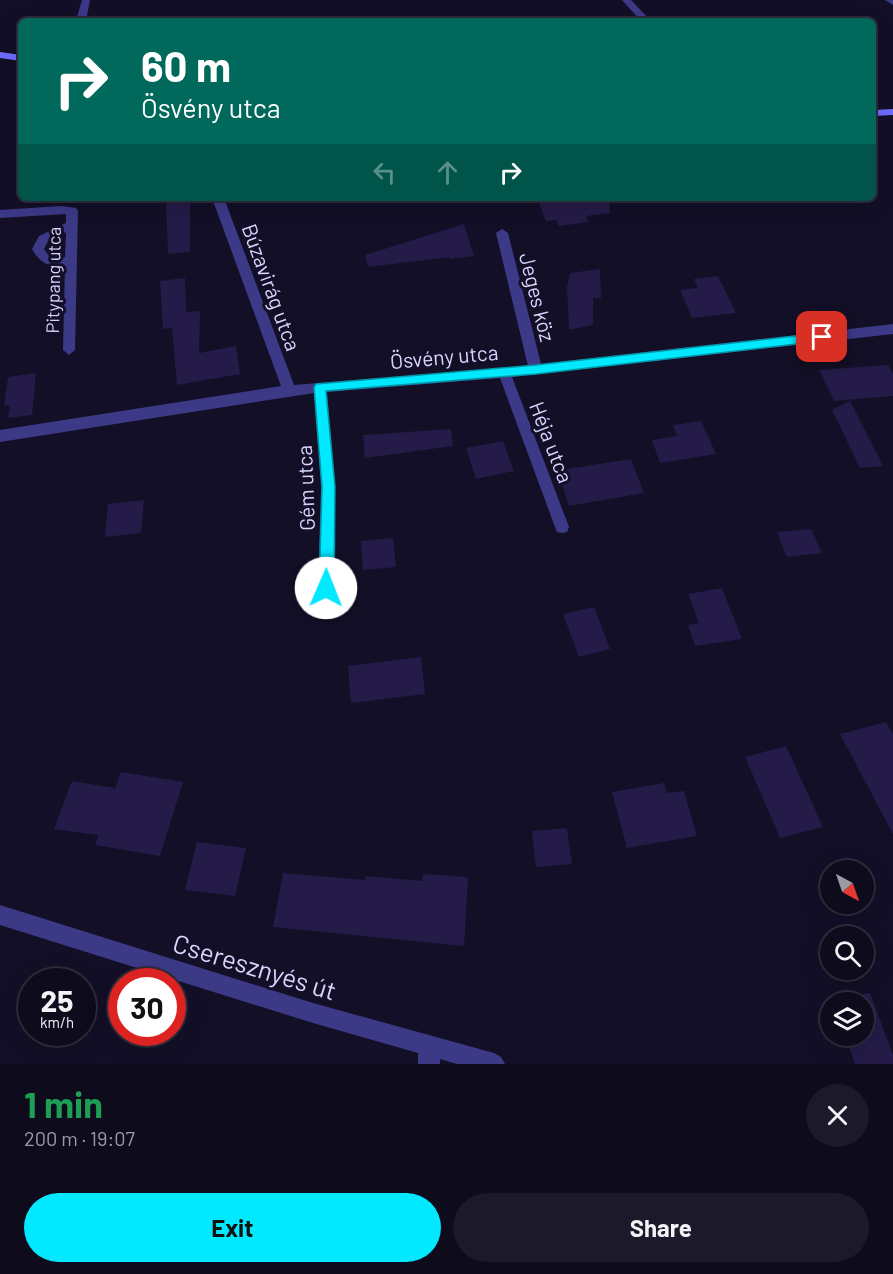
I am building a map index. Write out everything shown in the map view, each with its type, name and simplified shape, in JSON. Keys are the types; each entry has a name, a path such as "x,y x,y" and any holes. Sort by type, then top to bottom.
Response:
{"street":[{"path":"82,18 86,0"},
{"path":"626,0 643,18"},
{"path":"889,0 893,2"},
{"path":"0,56 18,58"},
{"path":"876,113 893,112"},
{"name":"Búzavirág utca","path":"219,201 289,390"},
{"name":"Pitypang utca","path":"0,214 68,210 72,212 69,350"},
{"path":"71,225 44,238 38,249 43,258 49,262 72,259"},
{"name":"Jeges köz","path":"502,233 536,370"},
{"name":"Ösvény utca","path":"0,436 289,390 536,370 893,329"},
{"name":"Héja utca","path":"504,372 562,527"},
{"name":"Gém utca","path":"320,387 328,487 326,588"},
{"name":"Cseresznyés út","path":"0,915 313,1012 429,1055 494,1064"}],"building":[{"path":"190,201 190,252 168,254 166,203"},
{"path":"538,201 609,201 610,213 586,216 589,222 559,226 556,220 546,221"},
{"path":"464,224 474,256 368,267 365,255"},
{"path":"600,269 601,298 593,298 593,325 569,330 567,287 570,273"},
{"path":"718,276 736,313 692,318 680,290 698,288 694,279"},
{"path":"185,278 186,312 200,311 199,353 236,346 240,374 177,385 172,328 163,329 160,281"},
{"path":"888,365 893,374 893,396 834,401 819,370"},
{"path":"36,373 32,415 8,418 10,405 4,406 8,377"},
{"path":"850,401 883,466 860,468 832,410"},
{"path":"701,421 716,454 660,463 652,440 677,436 673,425"},
{"path":"451,429 453,446 365,458 363,435"},
{"path":"503,441 514,471 476,479 466,448"},
{"path":"631,459 644,493 569,506 561,481 571,479 567,469"},
{"path":"144,500 141,533 105,537 108,504"},
{"path":"811,529 822,553 787,557 777,532"},
{"path":"393,538 396,567 363,570 361,541"},
{"path":"722,588 742,639 695,646 688,625 699,623 688,594"},
{"path":"594,607 610,649 579,657 563,614"},
{"path":"421,657 425,694 351,703 348,666"},
{"path":"886,722 893,734 893,834 840,734"},
{"path":"786,746 823,827 780,838 745,757"},
{"path":"121,772 183,782 160,856 95,845 98,835 54,829 72,781 115,788"},
{"path":"664,783 667,793 684,791 697,836 627,848 612,792"},
{"path":"567,828 572,864 536,867 532,831"},
{"path":"197,842 246,848 235,896 185,890"},
{"path":"283,873 365,880 365,876 422,881 423,874 468,877 464,946 273,927"},
{"path":"874,1004 893,1055 893,1064 855,1064 849,1046 874,1046"}],"route":[{"path":"326,588 328,487 320,387 536,370 822,337"}]}
